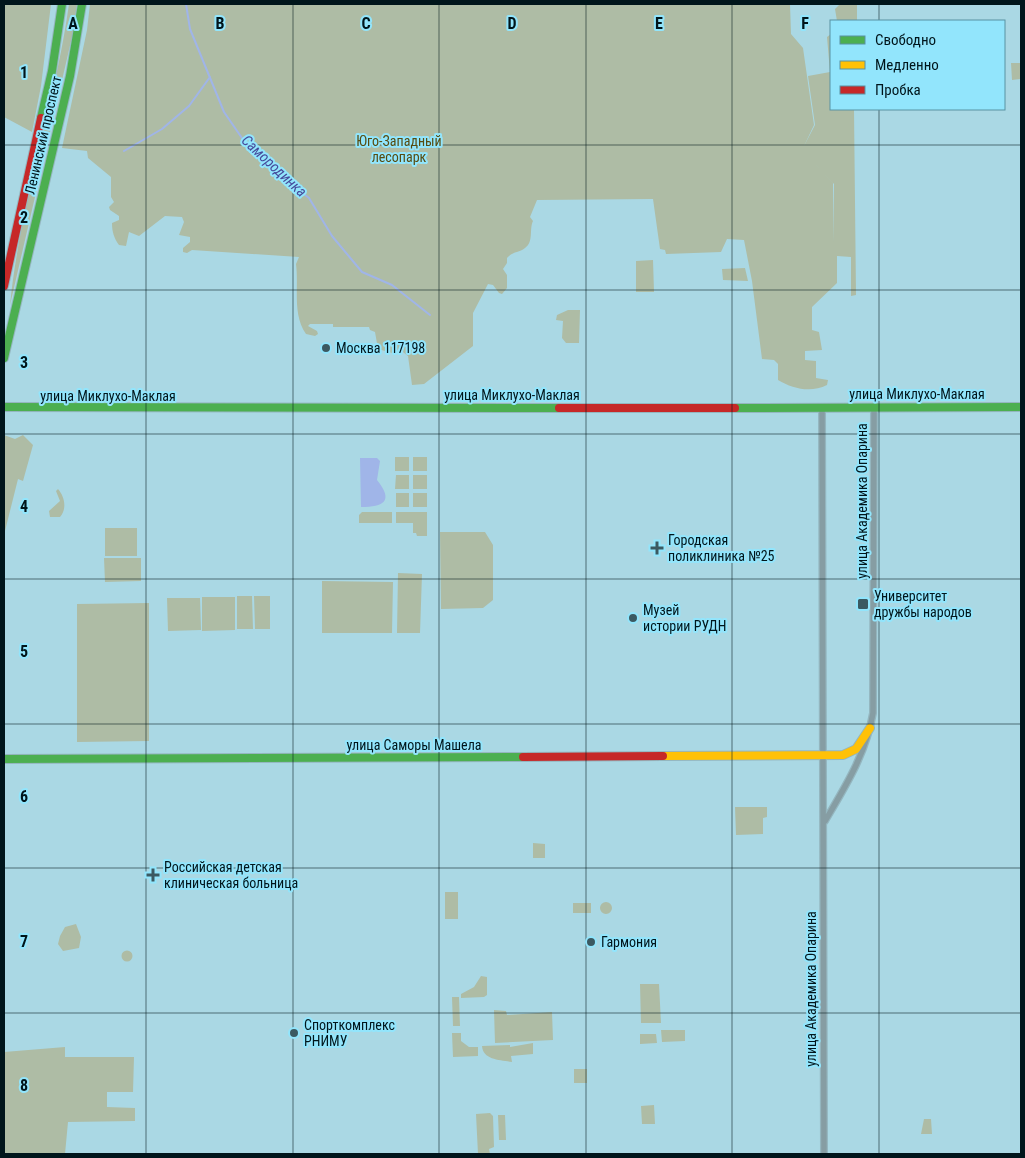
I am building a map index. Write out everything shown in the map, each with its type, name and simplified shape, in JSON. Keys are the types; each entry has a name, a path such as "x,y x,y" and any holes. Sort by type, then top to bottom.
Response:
{"main road":[{"name":"Ленинский проспект","path":"4,286 52,71 62,4"},
{"name":"Ленинский проспект","path":"4,358 70,76 82,4"},
{"name":"улица Миклухо-Маклая","path":"4,407 1021,407"},
{"name":"улица Саморы Машела","path":"4,758 824,755 851,753 870,728"}],"street":[{"name":"улица Академика Опарина","path":"822,407 824,1154"},
{"name":"улица Академика Опарина","path":"824,823 854,773 870,728 874,627 874,407"}],"green space":[{"path":"4,4 51,4 41,86 32,132 4,117"},
{"path":"69,4 77,4 72,37 10,305 21,229 63,42"},
{"name":"Юго-Западный лесопарк","path":"90,4 790,4 791,34 803,48 814,125 804,146 815,125 808,76 830,72 830,110 854,110 856,295 851,296 851,257 837,256 837,283 812,307 812,330 819,332 822,350 805,351 805,360 816,361 816,378 828,380 827,385 815,389 802,389 790,386 778,380 778,364 774,360 762,359 752,281 744,240 727,239 721,252 666,254 665,250 660,249 653,199 537,200 530,217 533,221 528,245 523,250 507,258 507,263 503,269 507,275 507,288 502,294 493,285 488,284 473,313 473,346 424,384 412,385 408,356 399,349 392,353 378,349 375,332 370,330 369,327 333,327 333,324 310,324 308,326 317,331 318,334 315,336 306,334 297,309 296,264 299,257 192,250 187,253 183,252 183,248 190,242 190,237 179,235 184,222 182,217 165,216 139,236 129,232 126,246 119,245 112,229 112,223 119,220 119,216 110,210 109,207 114,202 111,197 111,177 88,158 87,151 62,148 87,30","holes":["803,151 834,184 833,242 833,183"]},
{"path":"840,4 857,4 857,20 837,20 835,9"},
{"name":"Юго-Западный лесопарк","path":"830,35 830,72 827,37"},
{"path":"1011,63 1021,63 1021,79 1012,80"},
{"path":"653,260 654,292 636,292 636,261"},
{"path":"745,268 748,281 723,280 722,269"},
{"path":"568,310 580,310 579,343 566,343 562,338 563,321 556,320 557,315"},
{"path":"4,435 15,439 23,435 33,445 23,481 18,479 4,535"},
{"path":"395,457 409,457 409,471 395,471"},
{"path":"413,457 427,457 427,471 413,471"},
{"path":"396,475 409,475 409,489 395,489"},
{"path":"413,475 427,475 427,489 413,489"},
{"path":"58,489 64,499 64,510 60,517 50,517 49,511 60,501 56,491"},
{"path":"396,493 409,493 409,507 396,507"},
{"path":"413,493 427,493 427,507 413,507"},
{"path":"362,512 392,512 392,523 359,523 359,515"},
{"path":"396,512 427,512 427,536 417,536 416,533 413,533 413,523 396,523"},
{"path":"105,528 137,528 137,556 105,556"},
{"path":"440,532 485,532 493,545 493,600 483,608 441,609"},
{"path":"104,558 141,558 141,581 105,582"},
{"path":"398,573 422,574 420,633 397,633"},
{"path":"322,581 393,582 392,633 322,633"},
{"path":"237,596 252,596 253,629 237,629"},
{"path":"254,596 270,596 270,629 255,629"},
{"path":"202,597 235,597 235,630 202,631"},
{"path":"167,598 200,598 201,630 168,631"},
{"path":"149,603 149,741 77,742 77,604"},
{"path":"735,807 767,807 767,817 763,818 763,834 736,835"},
{"path":"533,843 545,844 545,858 533,858"},
{"path":"445,892 458,892 458,919 445,919"},
{"path":"604,902 608,902 612,908 608,914 604,914 600,910 600,906"},
{"path":"573,903 591,903 591,913 573,913"},
{"path":"76,924 81,937 79,948 63,951 58,944 60,936 65,927"},
{"path":"127,950 133,956 127,962 121,956"},
{"path":"481,976 487,977 487,995 484,997 461,998 461,994 474,987"},
{"path":"640,984 659,984 661,1023 641,1023"},
{"path":"452,997 459,997 460,1026 453,1026"},
{"path":"494,1010 506,1011 507,1015 552,1012 553,1040 495,1043"},
{"path":"661,1030 685,1030 685,1041 662,1042"},
{"path":"452,1033 461,1033 461,1041 469,1047 478,1047 478,1056 453,1057"},
{"path":"640,1034 656,1034 657,1043 640,1044"},
{"path":"533,1043 533,1054 511,1056 512,1062 489,1057 483,1051 482,1046 510,1045 510,1047"},
{"path":"65,1047 65,1057 134,1057 133,1092 107,1092 107,1107 135,1108 135,1121 68,1122 65,1154 4,1154 4,1052"},
{"path":"574,1069 587,1069 587,1083 574,1083"},
{"path":"654,1105 655,1124 642,1124 641,1106"},
{"path":"490,1113 493,1116 494,1147 489,1149 490,1154 478,1154 476,1114"},
{"path":"498,1115 505,1115 506,1140 499,1140"},
{"path":"924,1119 931,1119 932,1134 921,1134"}],"water":[{"path":"360,458 377,458 380,461 377,480 385,493 385,498 381,504 376,506 361,507"}],"waterway":[{"name":"Самородинка","path":"186,4 190,29 224,112 244,141 277,173 309,198 332,236 362,272 392,285 430,315"},
{"path":"124,151 162,129 189,106 210,77"}],"traffic: fast":[{"path":"41,118 52,71 62,4"},
{"path":"4,358 70,76 82,4"},
{"path":"4,407 559,408"},
{"path":"735,408 1021,407"},
{"path":"4,759 523,757"}],"traffic: slow":[{"path":"663,756 843,755 856,749 870,728"}],"traffic: jam":[{"path":"4,286 41,118"},
{"path":"559,408 735,408"},
{"path":"523,757 663,756"}],"place":[{"name":"Москва 117198","path":"326,348"},
{"name":"Городская поликлиника №25","path":"657,548"},
{"name":"Университет дружбы народов","path":"863,604"},
{"name":"Музей истории РУДН","path":"633,618"},
{"name":"Российская детская клиническая больница","path":"153,875"},
{"name":"Гармония","path":"591,942"},
{"name":"Спорткомплекс РНИМУ","path":"294,1033"}]}
